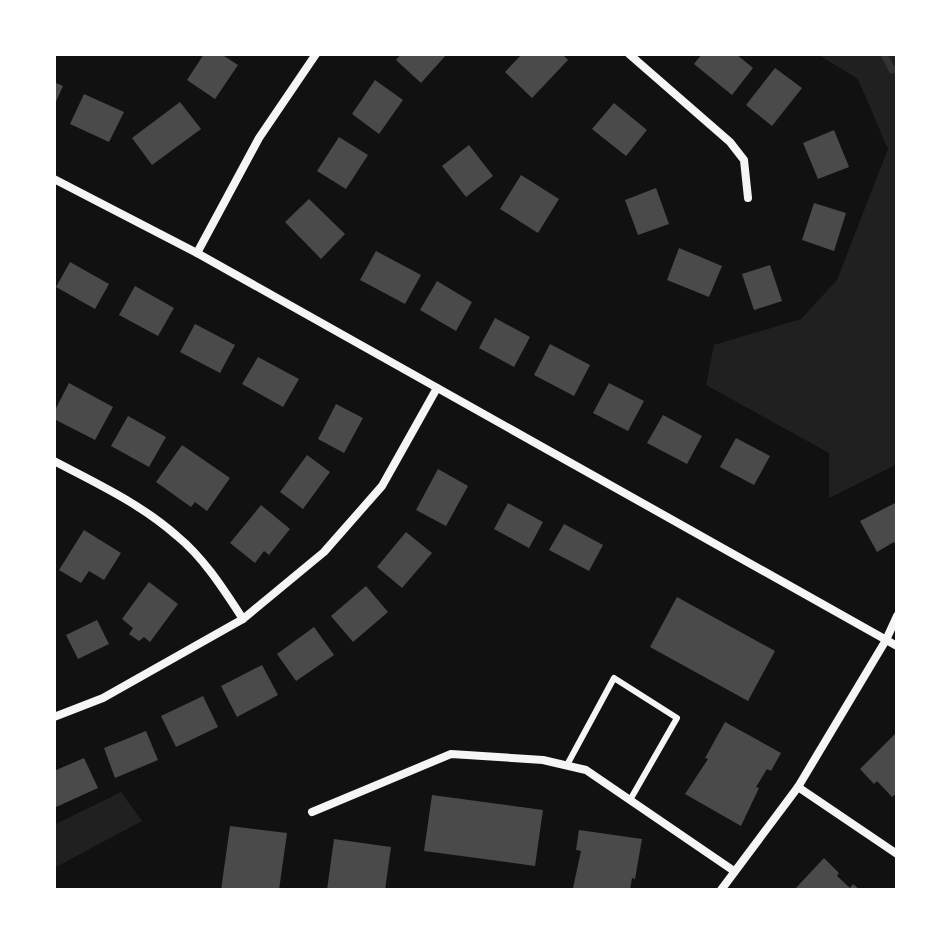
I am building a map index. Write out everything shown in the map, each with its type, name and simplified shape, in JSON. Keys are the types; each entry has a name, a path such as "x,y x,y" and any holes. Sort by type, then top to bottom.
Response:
{"street":[{"path":"197,253 259,138 316,54"},
{"path":"629,54 730,142 744,160 748,198"},
{"path":"54,179 197,253 897,646"},
{"path":"54,717 103,698 243,619 324,552 382,486 437,388"},
{"path":"54,461 114,492 178,536 217,580 243,619"},
{"path":"721,890 798,787 886,640 897,616"},
{"path":"312,812 451,754 543,760 586,770 734,871"},
{"path":"798,787 897,854"}],"lane":[{"path":"567,765 614,678 677,718 630,800"}],"shaded area":[{"path":"817,54 897,54 897,464 829,498 829,453 706,385 714,345 801,319 837,280 888,149 858,79"},
{"path":"121,792 142,821 54,868 54,825"}],"building":[{"path":"204,54 221,54 238,65 215,99 187,80"},
{"path":"401,54 447,54 421,83 396,60"},
{"path":"522,54 562,54 568,60 532,98 505,72"},
{"path":"702,54 736,54 753,68 732,95 694,64"},
{"path":"775,68 802,88 772,126 746,105"},
{"path":"375,80 403,100 379,134 352,114"},
{"path":"54,82 63,86 54,106"},
{"path":"84,94 124,112 109,142 70,124"},
{"path":"180,102 201,129 152,165 132,138"},
{"path":"614,103 647,130 626,156 592,129"},
{"path":"834,130 849,167 818,179 803,143"},
{"path":"339,137 368,155 346,189 317,171"},
{"path":"469,145 493,176 466,197 442,166"},
{"path":"521,175 559,199 538,233 500,209"},
{"path":"656,188 669,224 638,235 625,200"},
{"path":"309,199 345,234 321,259 285,222"},
{"path":"814,203 846,213 834,251 802,240"},
{"path":"679,248 722,266 709,297 667,280"},
{"path":"376,251 421,275 405,304 360,280"},
{"path":"70,262 109,284 95,309 56,287"},
{"path":"770,265 782,301 754,310 742,274"},
{"path":"437,281 472,302 456,331 420,310"},
{"path":"135,286 174,308 158,336 119,315"},
{"path":"495,318 530,337 514,367 479,348"},
{"path":"195,324 235,345 220,373 180,352"},
{"path":"550,344 590,365 574,396 534,375"},
{"path":"258,357 299,379 283,407 242,384"},
{"path":"69,383 113,407 95,440 54,419 54,412"},
{"path":"609,383 644,401 628,431 593,413"},
{"path":"336,404 363,418 344,453 318,439"},
{"path":"663,415 702,436 687,464 647,443"},
{"path":"128,416 166,437 149,467 111,446"},
{"path":"736,438 770,456 754,485 720,467"},
{"path":"182,445 230,478 207,511 195,502 191,507 156,482"},
{"path":"307,455 330,472 303,509 280,492"},
{"path":"438,469 468,486 446,526 416,510"},
{"path":"897,502 897,547 894,542 877,552 860,521"},
{"path":"508,503 543,522 529,548 494,529"},
{"path":"261,505 290,529 269,555 264,551 255,563 230,543"},
{"path":"564,524 603,545 589,571 549,550"},
{"path":"84,530 121,553 104,580 89,571 81,583 59,570"},
{"path":"406,532 432,553 402,588 377,567"},
{"path":"149,582 178,604 150,642 144,637 139,641 129,634 133,628 122,619"},
{"path":"366,586 388,612 353,642 331,616"},
{"path":"677,597 775,651 748,701 650,647"},
{"path":"97,620 109,644 78,659 66,635"},
{"path":"314,627 334,655 296,681 277,654"},
{"path":"262,665 278,695 237,717 221,686"},
{"path":"203,696 218,727 176,747 161,716"},
{"path":"725,722 781,753 771,771 767,769 756,787 759,788 741,826 685,794 708,759 705,758"},
{"path":"146,731 158,760 115,778 104,748"},
{"path":"897,732 897,793 892,797 860,769"},
{"path":"84,758 98,788 56,807 54,771"},
{"path":"432,795 543,810 535,866 424,851"},
{"path":"230,826 287,833 279,890 221,890"},
{"path":"579,830 642,839 630,890 573,888 581,851 576,850"},
{"path":"334,839 391,847 385,890 327,890"},
{"path":"824,858 850,888 853,884 860,890 794,890"}],"waterway":[{"path":"884,54 892,70 897,69"}]}
